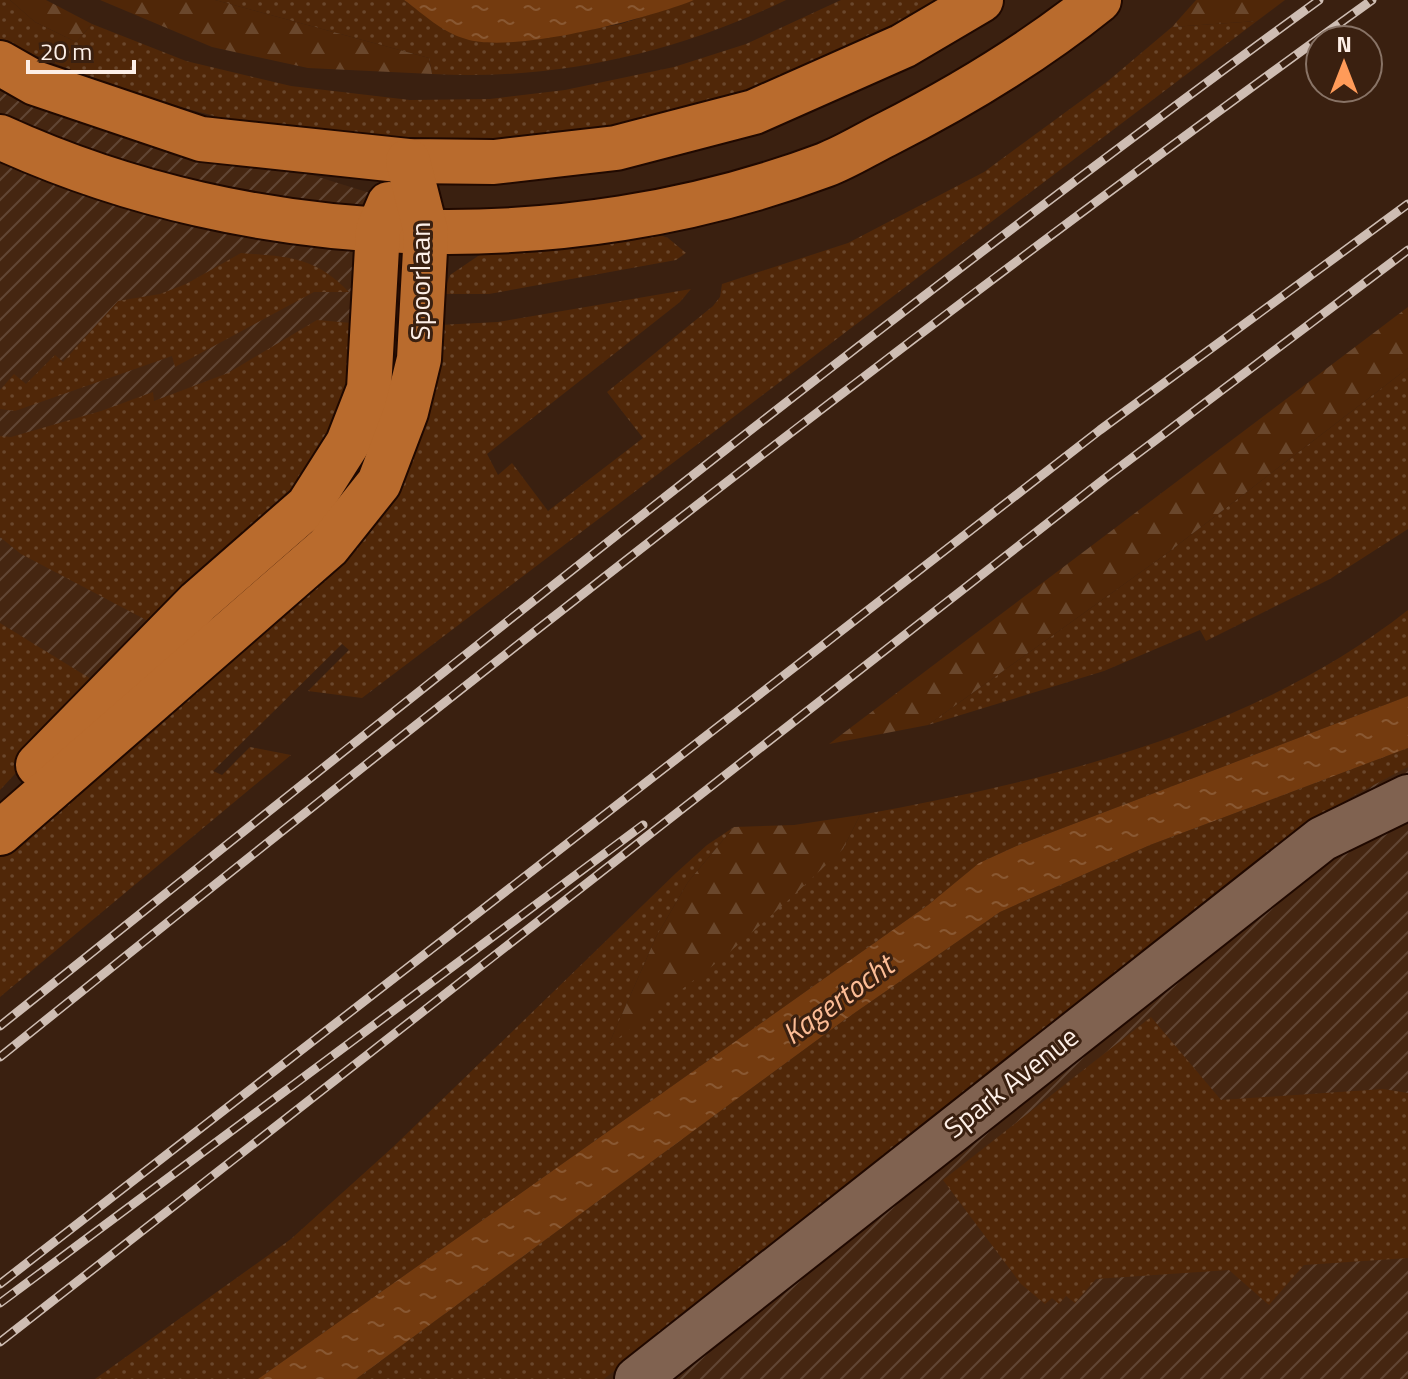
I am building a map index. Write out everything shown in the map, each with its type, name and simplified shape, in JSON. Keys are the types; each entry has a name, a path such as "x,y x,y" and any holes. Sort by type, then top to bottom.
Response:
{"main road":[{"path":"0,63 35,83 201,139 408,161 494,162 616,148 754,112 903,46 981,0"},
{"path":"0,137 99,176 192,204 378,230 426,232 574,224 715,199 827,164 951,102 1068,25 1099,0"},
{"name":"Spoorlaan","path":"0,804 198,602 308,506 348,443 369,389 378,230 408,161"},
{"name":"Spoorlaan","path":"0,833 328,547 379,483 406,412 419,359 426,232 408,161"}],"street":[{"name":"Spark Avenue","path":"637,1379 1322,839 1404,802"}],"shaded area":[{"path":"0,78 399,202 378,459 0,779"},
{"path":"1408,716 1408,1379 305,1379 473,1253"}],"green space":[{"path":"0,0 10,0 35,22 76,42 92,24 186,61 291,86 410,100 490,99 565,90 674,67 746,44 841,0 945,0 813,70 766,88 661,120 626,129 545,141 465,145 385,143 306,134 228,119 150,98 74,71 0,39"},
{"path":"10,0 46,0 92,24 76,42 35,22"},
{"path":"100,0 215,0 429,58 432,74 308,68 212,47"},
{"path":"215,0 404,0 415,8 572,33 621,24 694,0 786,0 701,35 614,60 569,68 478,75 432,74 429,58"},
{"path":"1196,0 1285,0 1257,21 1172,27"},
{"path":"1257,21 362,698 308,691 349,650 342,644 213,771 222,775 250,747 291,755 0,997 0,846 335,564 439,325 498,322 691,289 680,302 487,454 498,475 512,463 548,511 643,438 607,392 713,306 720,297 722,284 848,243 984,172 1108,81 1172,27"},
{"path":"644,229 668,238 686,253 676,260 489,294 443,294 450,275 484,252"},
{"path":"241,253 300,260 324,271 349,292 314,292 175,367 172,356 15,411 0,409 0,390 14,374 26,384 55,355 63,362 118,301 160,294 186,284"},
{"path":"1408,307 1408,368 1166,554 928,725 829,744"},
{"path":"317,320 363,324 352,396 293,503 150,622 21,554 0,537 0,436 11,437 101,411 153,392 154,401 228,373"},
{"path":"1408,368 1408,529 1330,579 1206,641 1200,630 1104,671 928,725 1166,554"},
{"path":"1408,610 1408,696 1021,844 979,863 928,905 258,1379 95,1379 291,1239 393,1147 676,873 707,845 734,827 688,882 656,937 609,1044 843,849 860,815 1004,786 1147,746 1216,720 1283,689 1347,653"},
{"path":"0,623 99,684 0,790"},
{"path":"1408,748 1408,767 1351,797 1288,840 604,1379 356,1379 843,1021 1000,912 1150,845"},
{"path":"860,815 843,849 793,896 724,957 608,1046 656,937 688,882 734,827 794,825"},
{"path":"1151,1017 1221,1100 1383,1089 1408,1093 1408,1258 1304,1265 1269,1305 1229,1270 1096,1279 1075,1303 1066,1296 1059,1304 1052,1298 1045,1304 1021,1284 943,1180"}],"water":[{"path":"404,0 694,0 614,25 580,32 515,42 487,42 466,39 449,32"},
{"name":"Kagertocht","path":"1408,696 1408,748 1150,845 1000,912 843,1021 356,1379 258,1379 928,905 979,863 1021,844"}],"railway":[{"path":"0,1026 819,377 1319,0"},
{"path":"0,1057 508,652 850,387 1372,0"},
{"path":"0,1284 1100,430 1408,204"},
{"path":"0,1342 1108,476 1408,250"},
{"path":"0,1303 643,825"}]}
